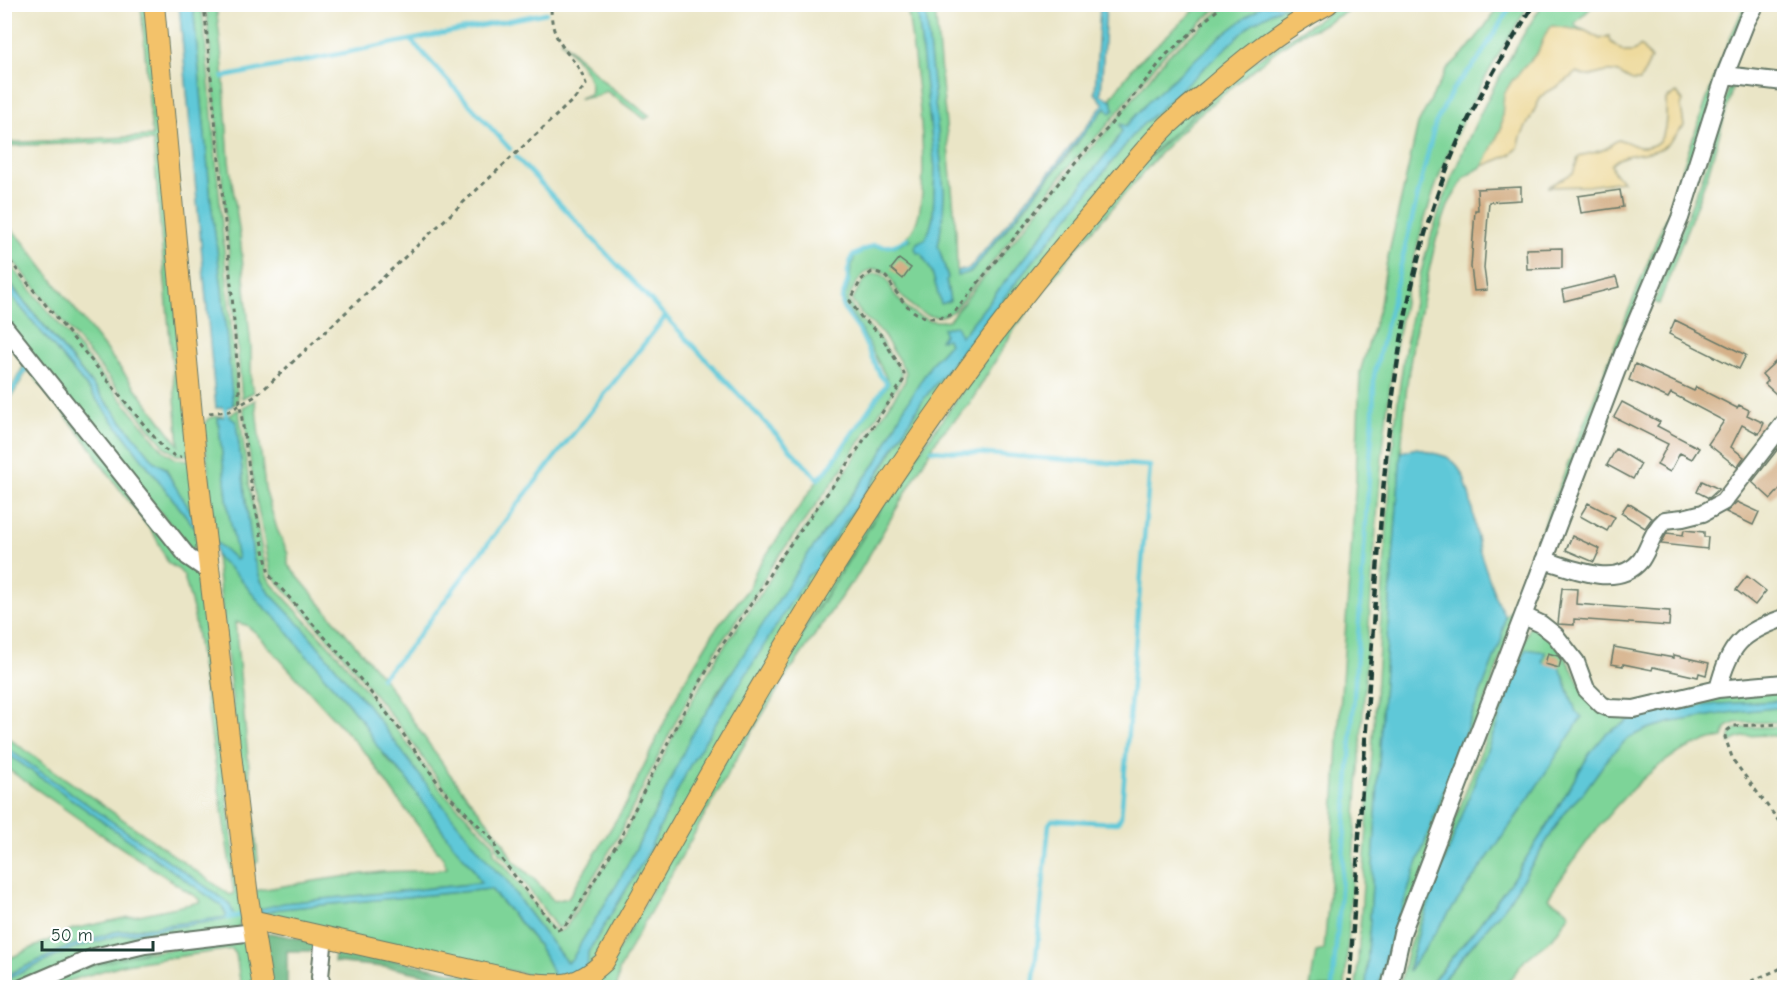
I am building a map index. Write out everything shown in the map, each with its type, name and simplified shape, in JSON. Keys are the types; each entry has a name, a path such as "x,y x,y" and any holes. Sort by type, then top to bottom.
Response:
{"main road":[{"path":"154,4 196,458 248,897 263,987"},
{"path":"252,923 324,936 529,983 560,985 588,977 603,962 689,809 793,632 938,408 1038,274 1167,126 1257,49 1328,4"}],"street":[{"path":"1390,987 1402,933 1626,346 1680,218 1725,75 1746,22 1756,4"},
{"path":"1725,75 1785,82"},
{"path":"4,326 188,557 209,563"},
{"path":"1544,560 1570,569 1599,574 1613,574 1632,567 1641,559 1656,530 1665,520 1703,513 1723,502 1785,423"},
{"path":"1524,616 1555,634 1576,662 1586,689 1602,705 1609,708 1634,709 1718,690 1785,683"},
{"path":"1718,690 1726,664 1744,638 1758,627 1785,618"},
{"path":"22,987 94,957 252,923"},
{"path":"323,987 320,977 324,936"}],"path":[{"path":"204,4 232,295 240,405 252,490 269,575 353,670 443,790 495,842 496,852 557,930 564,927 620,838 718,651 903,381 904,373 880,334 861,317 850,301 857,286 872,272 879,272 886,276 896,293 922,317 939,320 953,314 1077,160 1107,129 1167,54 1224,4"},
{"path":"213,412 229,411 266,387 575,98 586,85 584,76 575,61 559,41 552,22 551,4"},
{"path":"4,254 164,449 176,457 196,458"},
{"path":"1785,724 1734,726 1728,730 1725,737 1733,760 1785,828"},
{"path":"1735,987 1785,967"}],"green space":[{"path":"1513,4 1529,5 1481,86 1459,128 1441,171 1424,221 1400,322 1380,476 1345,987 1332,987 1340,903 1374,376 1436,124 1453,89 1478,60"},
{"path":"141,5 148,5 190,455 177,455 166,448 5,251 5,223 22,240 179,445 153,141 5,146 4,143 152,136"},
{"path":"193,5 201,5 204,25 238,403 233,405 211,202"},
{"path":"206,5 216,5 229,161 240,236 251,348 251,382 254,392 242,398"},
{"path":"907,5 917,5 935,168 933,217 925,239 917,243 932,272 941,304 950,301 946,279 948,277 938,246 944,192 926,14 928,5 934,5 935,10 956,230 957,275 971,272 1070,153 1094,120 1107,107 1112,106 1110,99 1134,66 1200,5 1221,5 1165,53 1105,128 1075,159 954,310 939,316 924,314 897,291 886,273 879,270 867,272 857,282 848,301 860,319 878,336 902,373 901,380 716,650 678,717 618,837 563,926 557,928 515,870 498,851 496,841 445,789 406,734 347,660 271,574 254,489 243,407 255,400 265,489 277,529 288,554 288,565 384,679 449,773 502,840 512,859 554,901 568,898 626,804 681,687 715,630 749,588 756,570 817,481 828,471 889,383 861,329 845,304 844,298 855,255 871,248 892,247 904,243 911,239 907,236 917,221 922,196 923,164 918,90"},
{"path":"1227,5 1263,5 1220,37 1149,101 1131,122 1126,126 1120,126 1122,131 1115,143 966,331 960,337 947,339 949,344 932,363 903,410 878,460 806,557 740,661 718,691 618,883 573,958 567,963 505,878 496,871 435,797 368,706 261,581 253,557 236,422 229,416 239,409 250,490 267,576 272,584 344,662 442,791 493,843 494,853 550,927 557,932 565,929 622,839 682,718 720,652 842,477 905,381 906,372 882,333 863,316 852,301 860,285 869,276 879,274 885,277 894,293 911,312 932,321 949,320 1078,161 1108,130 1168,55"},
{"path":"1286,5 1311,5 1286,19 1018,292 587,971 588,952 644,860 690,765 787,606 877,477 922,401 1138,129 1254,21"},
{"path":"1344,5 1367,5 1349,10 1315,29 1304,32 1273,53 1190,122 1066,261 1015,328 969,405 939,436 853,583 850,584 785,678 747,740 634,941 619,971 617,987 591,987 609,967 734,743 894,488 1025,302 1158,147 1245,67 1334,9"},
{"path":"1499,5 1511,5 1477,59 1452,88 1435,124 1373,376 1339,903 1331,987 1310,987 1316,952 1324,950 1331,872 1356,478 1360,372 1380,305 1386,266 1418,124 1447,69 1466,51"},
{"path":"1542,5 1594,5 1574,24 1586,31 1552,26 1546,33 1538,52 1512,81 1504,94 1501,129 1483,166 1465,177 1449,203 1436,240 1414,337 1401,452 1383,697 1366,987 1356,988 1392,453 1411,319 1432,233 1466,144 1509,59"},
{"path":"1745,5 1749,5 1678,198 1673,195 1722,56"},
{"path":"561,40 609,86 650,116 645,119 606,91 597,96 578,99 590,94 589,80 582,66"},
{"path":"1734,83 1708,174 1659,304 1654,302 1703,175 1729,87"},
{"path":"1671,218 1542,541 1384,987 1376,988 1417,864 1501,641 1505,616 1513,609 1538,539 1665,219"},
{"path":"4,257 163,450 176,459 190,460 199,546 190,549 5,320 5,288 90,391 195,528 166,468 155,462 5,277"},
{"path":"5,332 199,571 242,917 239,927 204,934 15,988 5,987 5,980 72,949 115,936 235,918 229,903 5,747 5,736 230,895 234,893 193,609 184,576 168,563 155,536 93,450 28,369 5,408 5,400 24,365 5,340"},
{"path":"222,416 218,419 229,515 239,560 215,541 204,428 206,421 210,418"},
{"path":"216,556 238,576 261,604 280,622 344,698 363,722 386,758 406,778 451,842 472,867 481,883 285,903 260,913 279,909 491,889 537,944 551,968 554,980 259,918 254,891 390,871 447,868 443,858 368,756 256,633 246,625 235,622 258,861 251,868"},
{"path":"1530,626 1540,630 1557,646 1571,667 1587,699 1653,707 1784,687 1784,701 1664,710 1636,716 1606,734 1590,753 1510,883 1478,926 1427,987 1399,988 1407,952 1502,695","holes":["1526,650 1545,652 1542,662 1563,674 1576,712 1581,717 1523,807 1408,970 1420,928 1445,860"]},
{"path":"1784,707 1784,722 1735,723 1727,727 1723,738 1696,745 1670,758 1622,799 1581,850 1548,898 1570,914 1553,938 1525,960 1504,987 1436,988 1507,904 1567,809 1583,793 1609,757 1628,738 1650,728 1672,722"},
{"path":"1784,726 1784,736 1749,736 1730,743 1733,730 1738,728"},
{"path":"5,752 222,906 227,917 114,932 70,946 5,976 4,961 73,929 200,902 199,899 5,767"},
{"path":"270,933 312,941 315,951 287,951 287,987 269,987 264,938"},
{"path":"244,939 247,943 255,987 241,987 236,954 232,949 125,964 65,982 66,987 34,988 85,967 136,954"},
{"path":"338,948 523,987 483,987 393,968 334,962"}],"sand":[{"path":"1552,26 1586,31 1600,39 1609,36 1611,42 1624,52 1633,52 1641,46 1651,59 1640,81 1632,81 1614,72 1587,76 1577,72 1541,97 1518,148 1510,155 1483,166 1501,129 1504,94 1512,81 1538,52 1546,33"},
{"path":"1677,93 1683,101 1681,106 1684,126 1660,149 1628,156 1611,165 1615,174 1623,181 1588,186 1548,187 1573,173 1579,156 1604,150 1619,140 1642,147 1658,142 1662,137 1666,122 1666,99"}],"water":[{"path":"179,5 193,5 233,405 230,407 216,408"},
{"path":"917,5 928,5 926,14 944,192 938,246 948,278 946,280 950,301 941,304 932,272 921,253 917,253 915,248 917,243 925,239 933,218 935,168"},
{"path":"1100,5 1106,5 1101,95 1112,100 1114,110 1110,113 1106,107 971,272 957,276 957,271 969,269 1104,104 1095,93"},
{"path":"1263,5 1286,5 1254,22 1138,129 922,401 876,477 821,557 823,566 807,576 690,765 644,860 588,952 587,971 554,980 551,968 537,944 491,889 279,909 260,914 260,909 284,903 481,883 472,867 451,842 406,778 377,746 363,722 344,698 280,622 261,604 238,576 216,556 215,541 235,559 238,559 229,515 218,418 229,416 236,422 253,557 261,581 368,706 436,797 496,871 505,878 567,963 573,958 618,883 657,809 691,736 806,557 878,460 903,410 932,363 949,344 947,339 940,340 944,335 943,328 956,326 961,336 966,331 1115,143 1122,131 1120,124 1126,126 1149,101 1220,37"},
{"path":"4,277 155,462 165,468 195,518 196,529 90,391 5,288"},
{"path":"1417,448 1447,457 1457,465 1464,477 1479,549 1496,599 1505,616 1501,641 1417,864 1379,984 1376,987 1366,988 1383,697 1401,452"},
{"path":"1526,649 1545,652 1542,662 1560,667 1576,712 1582,717 1523,807 1408,972 1420,928"},
{"path":"1784,701 1784,707 1672,722 1650,728 1628,738 1609,757 1583,793 1567,809 1507,904 1438,985 1427,988 1510,883 1590,753 1606,734 1636,716 1664,710"},
{"path":"5,747 229,903 235,918 115,936 72,949 5,980 5,976 70,946 114,932 227,917 222,906 5,752"}],"building":[{"path":"1521,187 1521,200 1489,202 1484,268 1487,290 1474,291 1471,267 1475,210 1478,210 1477,189"},
{"path":"1620,190 1623,207 1581,213 1578,196"},
{"path":"1562,248 1562,268 1527,269 1526,249"},
{"path":"899,259 911,268 903,279 891,269"},
{"path":"1616,277 1619,287 1564,301 1562,290"},
{"path":"1675,320 1746,355 1739,369 1669,334"},
{"path":"1785,353 1785,402 1765,384 1768,381 1762,374"},
{"path":"1635,364 1694,391 1696,387 1737,408 1739,405 1749,410 1747,415 1764,423 1759,434 1742,425 1731,447 1744,457 1737,467 1708,444 1724,421 1671,393 1668,398 1629,380"},
{"path":"1622,402 1660,422 1657,426 1699,448 1692,459 1680,453 1670,472 1657,465 1668,444 1614,417"},
{"path":"1785,440 1785,483 1771,499 1752,482"},
{"path":"1616,449 1641,464 1633,479 1607,465"},
{"path":"1702,481 1719,489 1709,498 1697,492"},
{"path":"1737,502 1759,512 1753,525 1726,512"},
{"path":"1588,503 1615,517 1607,531 1580,516"},
{"path":"1628,503 1652,518 1645,528 1621,513"},
{"path":"1684,530 1704,532 1704,537 1708,537 1707,549 1661,544 1667,533 1683,535"},
{"path":"1572,536 1600,549 1594,562 1566,550"},
{"path":"1747,576 1766,591 1755,605 1736,590"},
{"path":"1562,588 1577,589 1576,604 1670,611 1669,626 1574,619 1574,625 1558,624"},
{"path":"1614,647 1674,658 1674,655 1709,663 1706,675 1699,673 1698,677 1653,667 1652,670 1611,664"},
{"path":"1548,653 1558,656 1561,660 1559,668 1545,664"}],"waterway":[{"path":"1332,988 1340,903 1374,376 1435,124 1453,89 1478,60 1512,4"},
{"path":"223,77 546,13"},
{"path":"411,40 510,149"},
{"path":"516,157 818,479 827,470 887,383 880,375 859,330 843,308 842,299 852,256 874,245 892,246 908,238"},
{"path":"381,678 405,653 514,509 666,316"},
{"path":"4,404 26,368"},
{"path":"225,404 227,422"},
{"path":"932,450 1150,466 1121,817 1117,823 1052,820 1049,824 1033,988"},
{"path":"228,918 246,914"}],"railway":[{"path":"1349,988 1384,480 1404,324 1415,272 1446,171 1464,128 1486,86 1534,4"}]}
